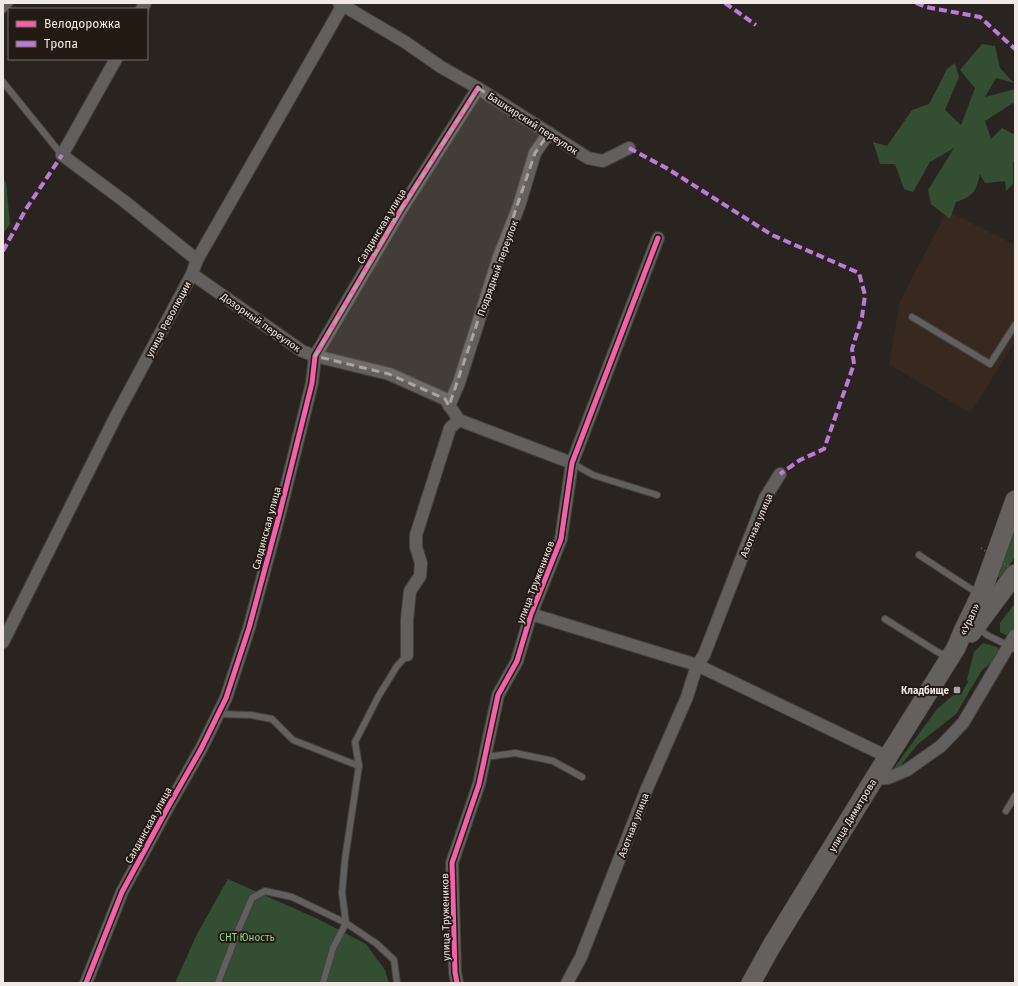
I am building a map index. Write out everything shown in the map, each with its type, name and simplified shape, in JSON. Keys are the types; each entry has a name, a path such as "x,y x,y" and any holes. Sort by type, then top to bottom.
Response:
{"main road":[{"name":"«Урал»","path":"953,653 982,592 1015,500"},
{"name":"«Урал»","path":"953,653 976,627 1015,573"},
{"name":"улица Димитрова","path":"751,983 874,779 953,653"}],"street":[{"name":"Башкирский переулок","path":"342,4 405,42 441,67 478,88 588,158 603,161 629,148"},
{"name":"улица Революции","path":"3,642 116,416 192,274 197,260 342,4"},
{"path":"115,60 62,155 124,201 197,260"},
{"name":"Салдинская улица","path":"86,983 122,892 201,749 226,698 255,606 279,516 312,383 315,356 400,211 478,88"},
{"name":"Подрядный переулок","path":"449,406 459,383 499,257 519,206 535,153 549,133"},
{"name":"улица Тружеников","path":"458,983 455,972 452,863 479,784 498,695 517,661 531,614 561,539 572,463 658,238"},
{"name":"Дозорный переулок","path":"192,274 302,351 315,356 389,374 445,399 459,420"},
{"path":"407,655 407,619 410,591 420,576 421,563 416,547 416,535 450,428 459,420 572,463"},
{"name":"Азотная улица","path":"567,983 581,957 645,793 687,697 698,665 704,655 765,498 780,474"},
{"path":"531,614 698,665 888,757"},
{"path":"874,779 888,778 907,770 941,746 963,723 1012,648 1015,635"}],"lane":[{"path":"3,10 10,3"},
{"path":"3,82 62,155"},
{"path":"912,317 990,364 1015,325"},
{"path":"572,463 592,475 657,495"},
{"path":"919,555 971,589 982,592"},
{"path":"885,619 936,651 953,653"},
{"path":"976,627 987,635 1012,648"},
{"path":"323,983 333,948 346,924 342,893 345,859 359,766 355,742 378,697 397,666 407,655"},
{"path":"218,714 251,715 272,719 293,740 359,766"},
{"path":"485,757 515,753 553,761 582,777"},
{"path":"1006,811 1015,796"},
{"path":"218,983 252,898 265,891 292,898 346,924 377,944 394,960 397,983"}],"path":[{"path":"981,548 1015,573"}],"highlighted area":[{"path":"478,88 549,133 535,153 449,406 445,399 389,374 315,356 400,211"}],"shaded area":[{"path":"947,211 1015,245 1015,342 970,413 889,364 900,301"}],"green space":[{"path":"982,44 995,46 1000,68 1014,83 996,78 985,97 1015,89 1015,106 1013,103 985,121 991,139 1002,128 1015,135 1013,184 1006,191 1005,181 985,183 980,174 973,192 967,197 956,202 950,219 931,204 928,190 954,148 930,162 913,192 904,189 895,164 880,164 873,142 887,146 912,110 929,104 947,69 955,63 959,77 945,110 961,125 975,88 960,70"},
{"path":"3,177 6,183 10,224 3,234"},
{"path":"1015,518 1015,557 1000,578 995,575"},
{"path":"1015,603 1015,627 1009,637 1000,632 1000,623"},
{"path":"983,643 997,647 1002,654 982,670 956,714 918,744 901,765 894,768 937,709 956,693 961,694 968,682 967,679 974,652"},
{"name":"СНТ Юность","path":"228,879 318,919 366,944 385,970 389,983 175,983 197,934"}],"marked path":[{"path":"725,3 756,25"},
{"path":"916,3 926,7 980,17 1015,49"},
{"path":"629,148 668,169 772,235 859,273 865,295 862,317 852,349 854,364 824,449 800,460 780,474"},
{"path":"3,251 26,209 62,155"}],"cycle path":[{"path":"86,983 122,892 201,749 226,698 249,628 279,516 312,383 315,356 400,211 478,88"},
{"path":"457,983 455,972 452,863 479,784 498,695 517,661 531,614 561,539 572,463 658,238"}],"place":[{"name":"Кладбище","path":"957,690"}]}
